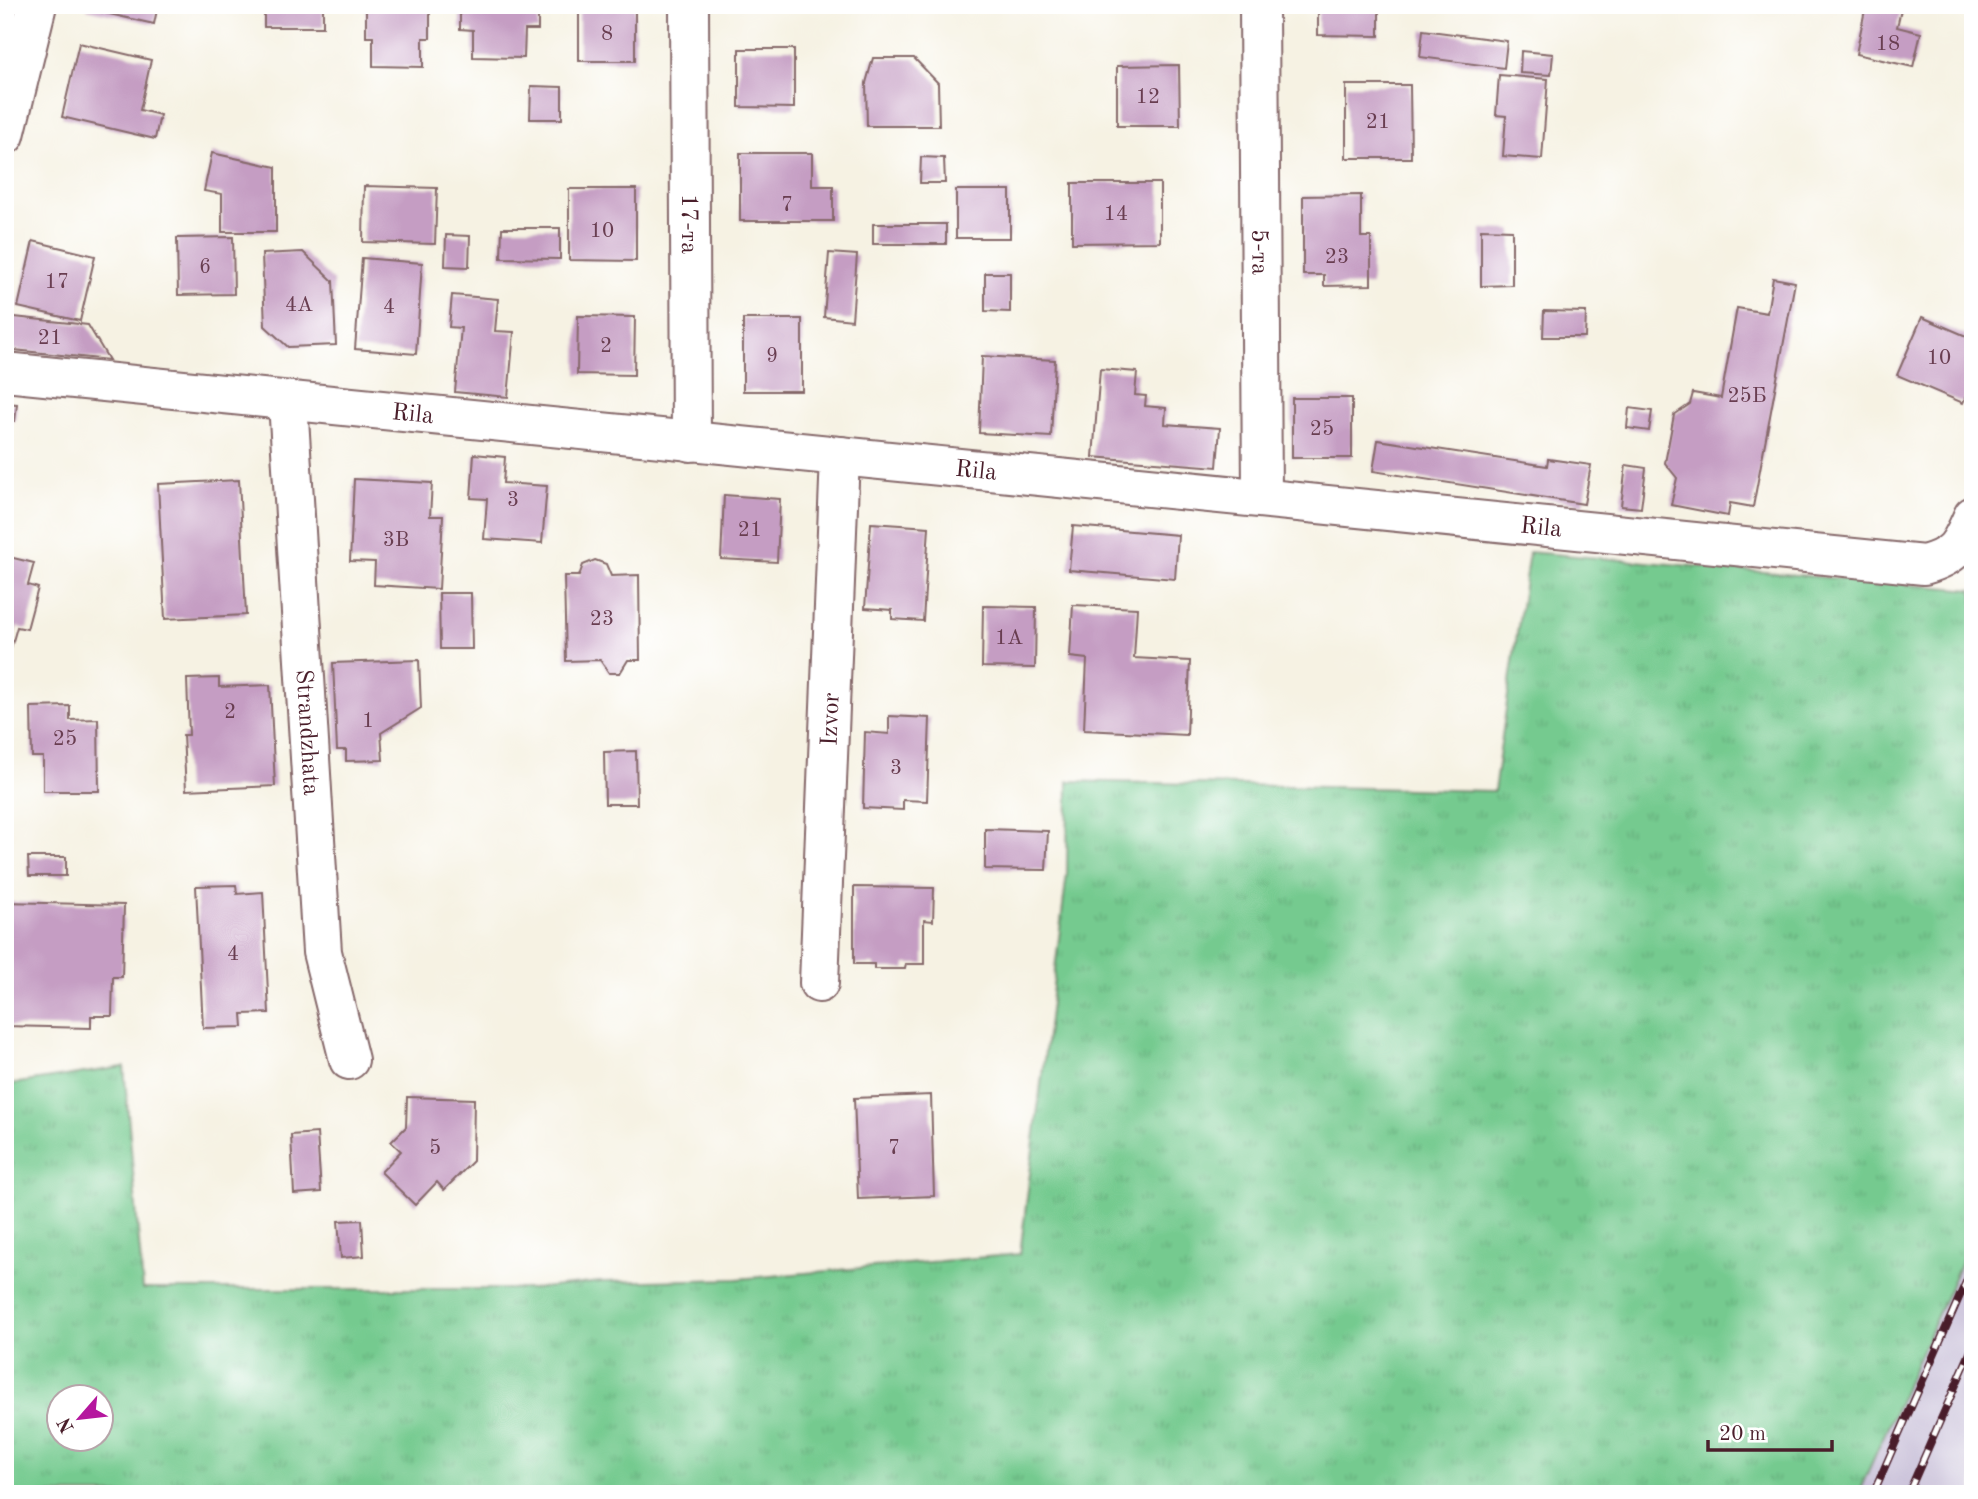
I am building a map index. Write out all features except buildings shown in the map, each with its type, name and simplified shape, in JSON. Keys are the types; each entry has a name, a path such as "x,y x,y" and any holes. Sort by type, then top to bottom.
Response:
{"street":[{"path":"5,135 37,5"},
{"name":"17-та","path":"689,5 691,442"},
{"name":"5-та","path":"1259,5 1262,497"},
{"name":"Rila","path":"5,372 1924,565 1948,558 1962,541 1973,516"},
{"name":"Strandzhata","path":"288,402 322,952 349,1060"},
{"name":"Izvor","path":"819,983 840,456"}],"shaded area":[{"path":"1973,1235 1973,1494 1858,1494"}],"green space":[{"path":"1529,552 1973,590 1973,1235 1858,1494 5,1494 5,1085 124,1067 143,1289 530,1289 602,1282 737,1279 1020,1254 1067,873 1068,781 1494,791"}],"railway":[{"path":"1873,1494 1973,1266"},
{"path":"1908,1494 1973,1346"}]}
